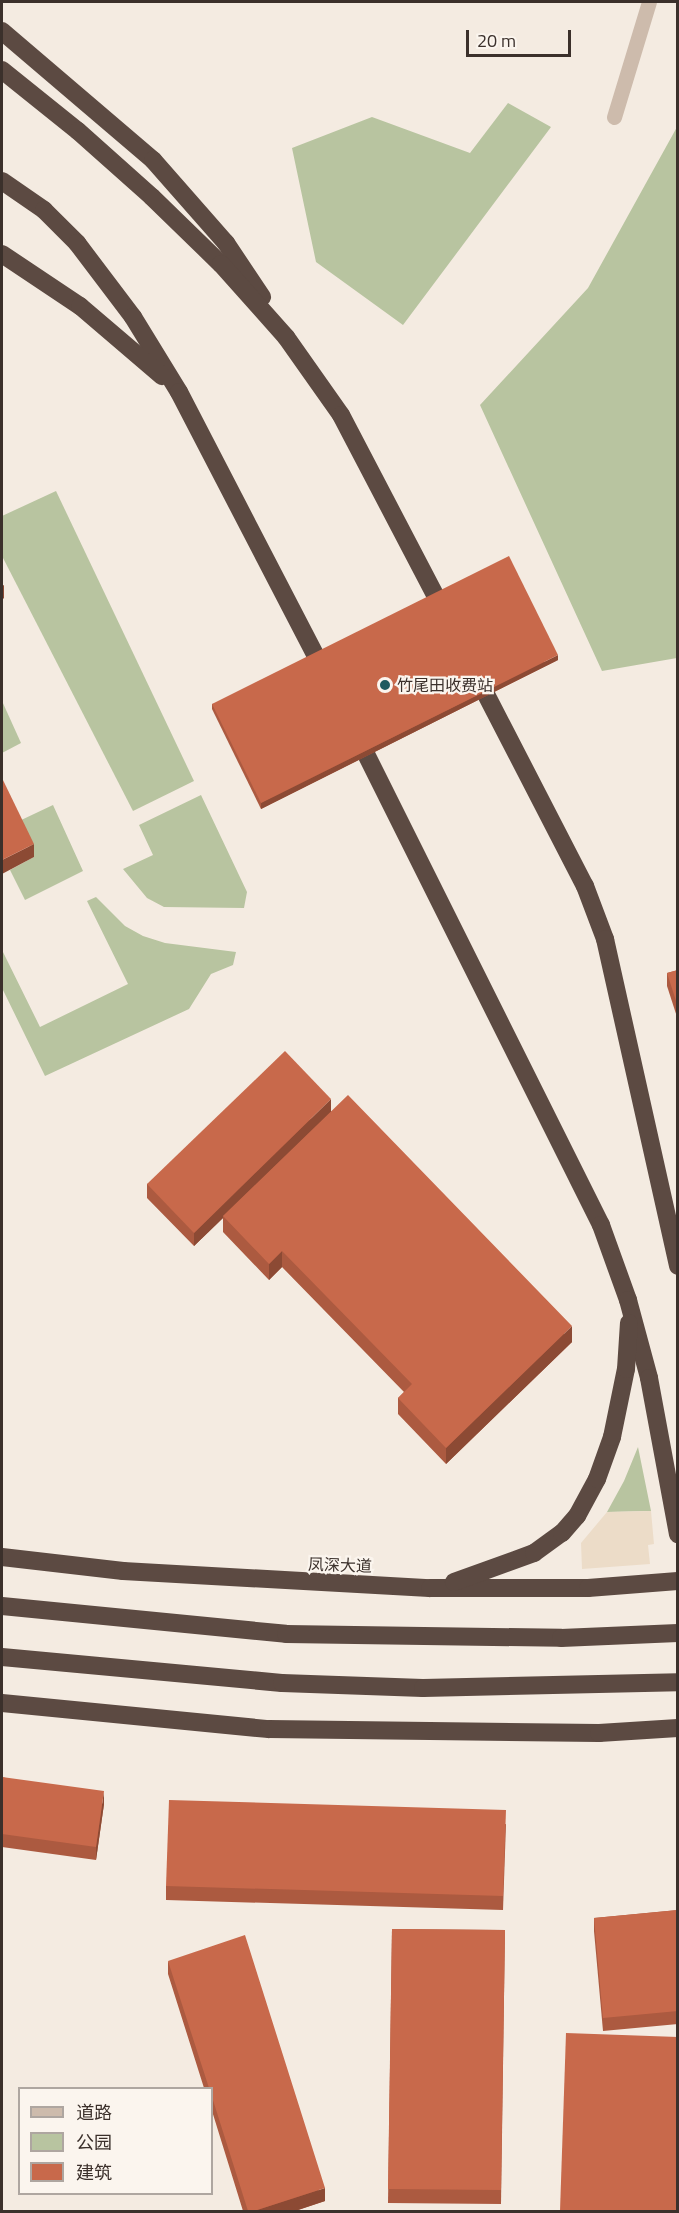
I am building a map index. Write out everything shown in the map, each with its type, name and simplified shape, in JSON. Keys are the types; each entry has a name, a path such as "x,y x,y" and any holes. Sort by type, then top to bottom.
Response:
{"highway":[{"path":"2,31 111,121 191,201 226,243 286,337 341,415 456,636"},
{"path":"2,70 78,131 152,197 221,264 286,337"},
{"path":"2,181 44,210 77,243 133,317 179,392 332,687"},
{"path":"2,254 106,326 179,392"},
{"path":"467,657 585,886 605,939 678,1266"},
{"path":"348,718 601,1225 628,1300 649,1378 678,1534"},
{"path":"430,1588 480,1575 534,1553 562,1533 577,1516 597,1479 618,1414 628,1347 628,1300"},
{"name":"凤深大道","path":"2,1557 123,1571 430,1588 588,1588 678,1581"},
{"path":"2,1606 286,1634 561,1638 678,1633"},
{"path":"2,1657 282,1683 423,1688 678,1682"},
{"path":"2,1703 269,1729 599,1733 678,1728"}],"lane":[{"path":"614,117 649,2"}],"green space":[{"path":"508,103 551,127 403,325 316,262 292,148 372,117 470,153"},
{"path":"677,127 677,658 602,671 480,405 588,288"},
{"path":"56,491 194,781 133,811 2,556 2,516"},
{"path":"2,701 21,743 2,753"},
{"path":"201,795 247,892 244,908 164,907 147,898 123,869 153,855 139,825"},
{"path":"53,805 83,871 25,900 10,870 34,857 17,822"},
{"path":"96,897 125,926 143,936 165,943 236,952 233,965 211,974 189,1009 45,1076 2,988 2,950 40,1027 128,984 87,901"},
{"path":"638,1447 651,1511 607,1512 624,1481"}],"shaded area":[{"path":"651,1511 654,1544 648,1545 650,1564 582,1569 581,1543 607,1512"}],"building":[{"name":"竹尾田收费站","path":"509,556 558,655 261,803 212,704"},
{"path":"2,778 34,844 2,860"},
{"path":"678,970 678,1007 667,973"},
{"path":"285,1051 331,1099 194,1233 147,1184"},
{"path":"348,1095 572,1326 446,1448 398,1398 412,1384 282,1251 269,1264 223,1216"},
{"path":"2,1777 104,1791 96,1847 2,1834"},
{"path":"169,1800 506,1810 503,1896 166,1886"},
{"path":"678,1910 678,2011 603,2018 594,1918"},
{"path":"392,1929 505,1930 501,2190 388,2189"},
{"path":"245,1935 325,2188 248,2211 213,2100 213,2087 209,2087 168,1961"},
{"path":"566,2033 678,2037 678,2211 560,2211"}],"place":[{"name":"竹尾田收费站","path":"385,685"}]}
